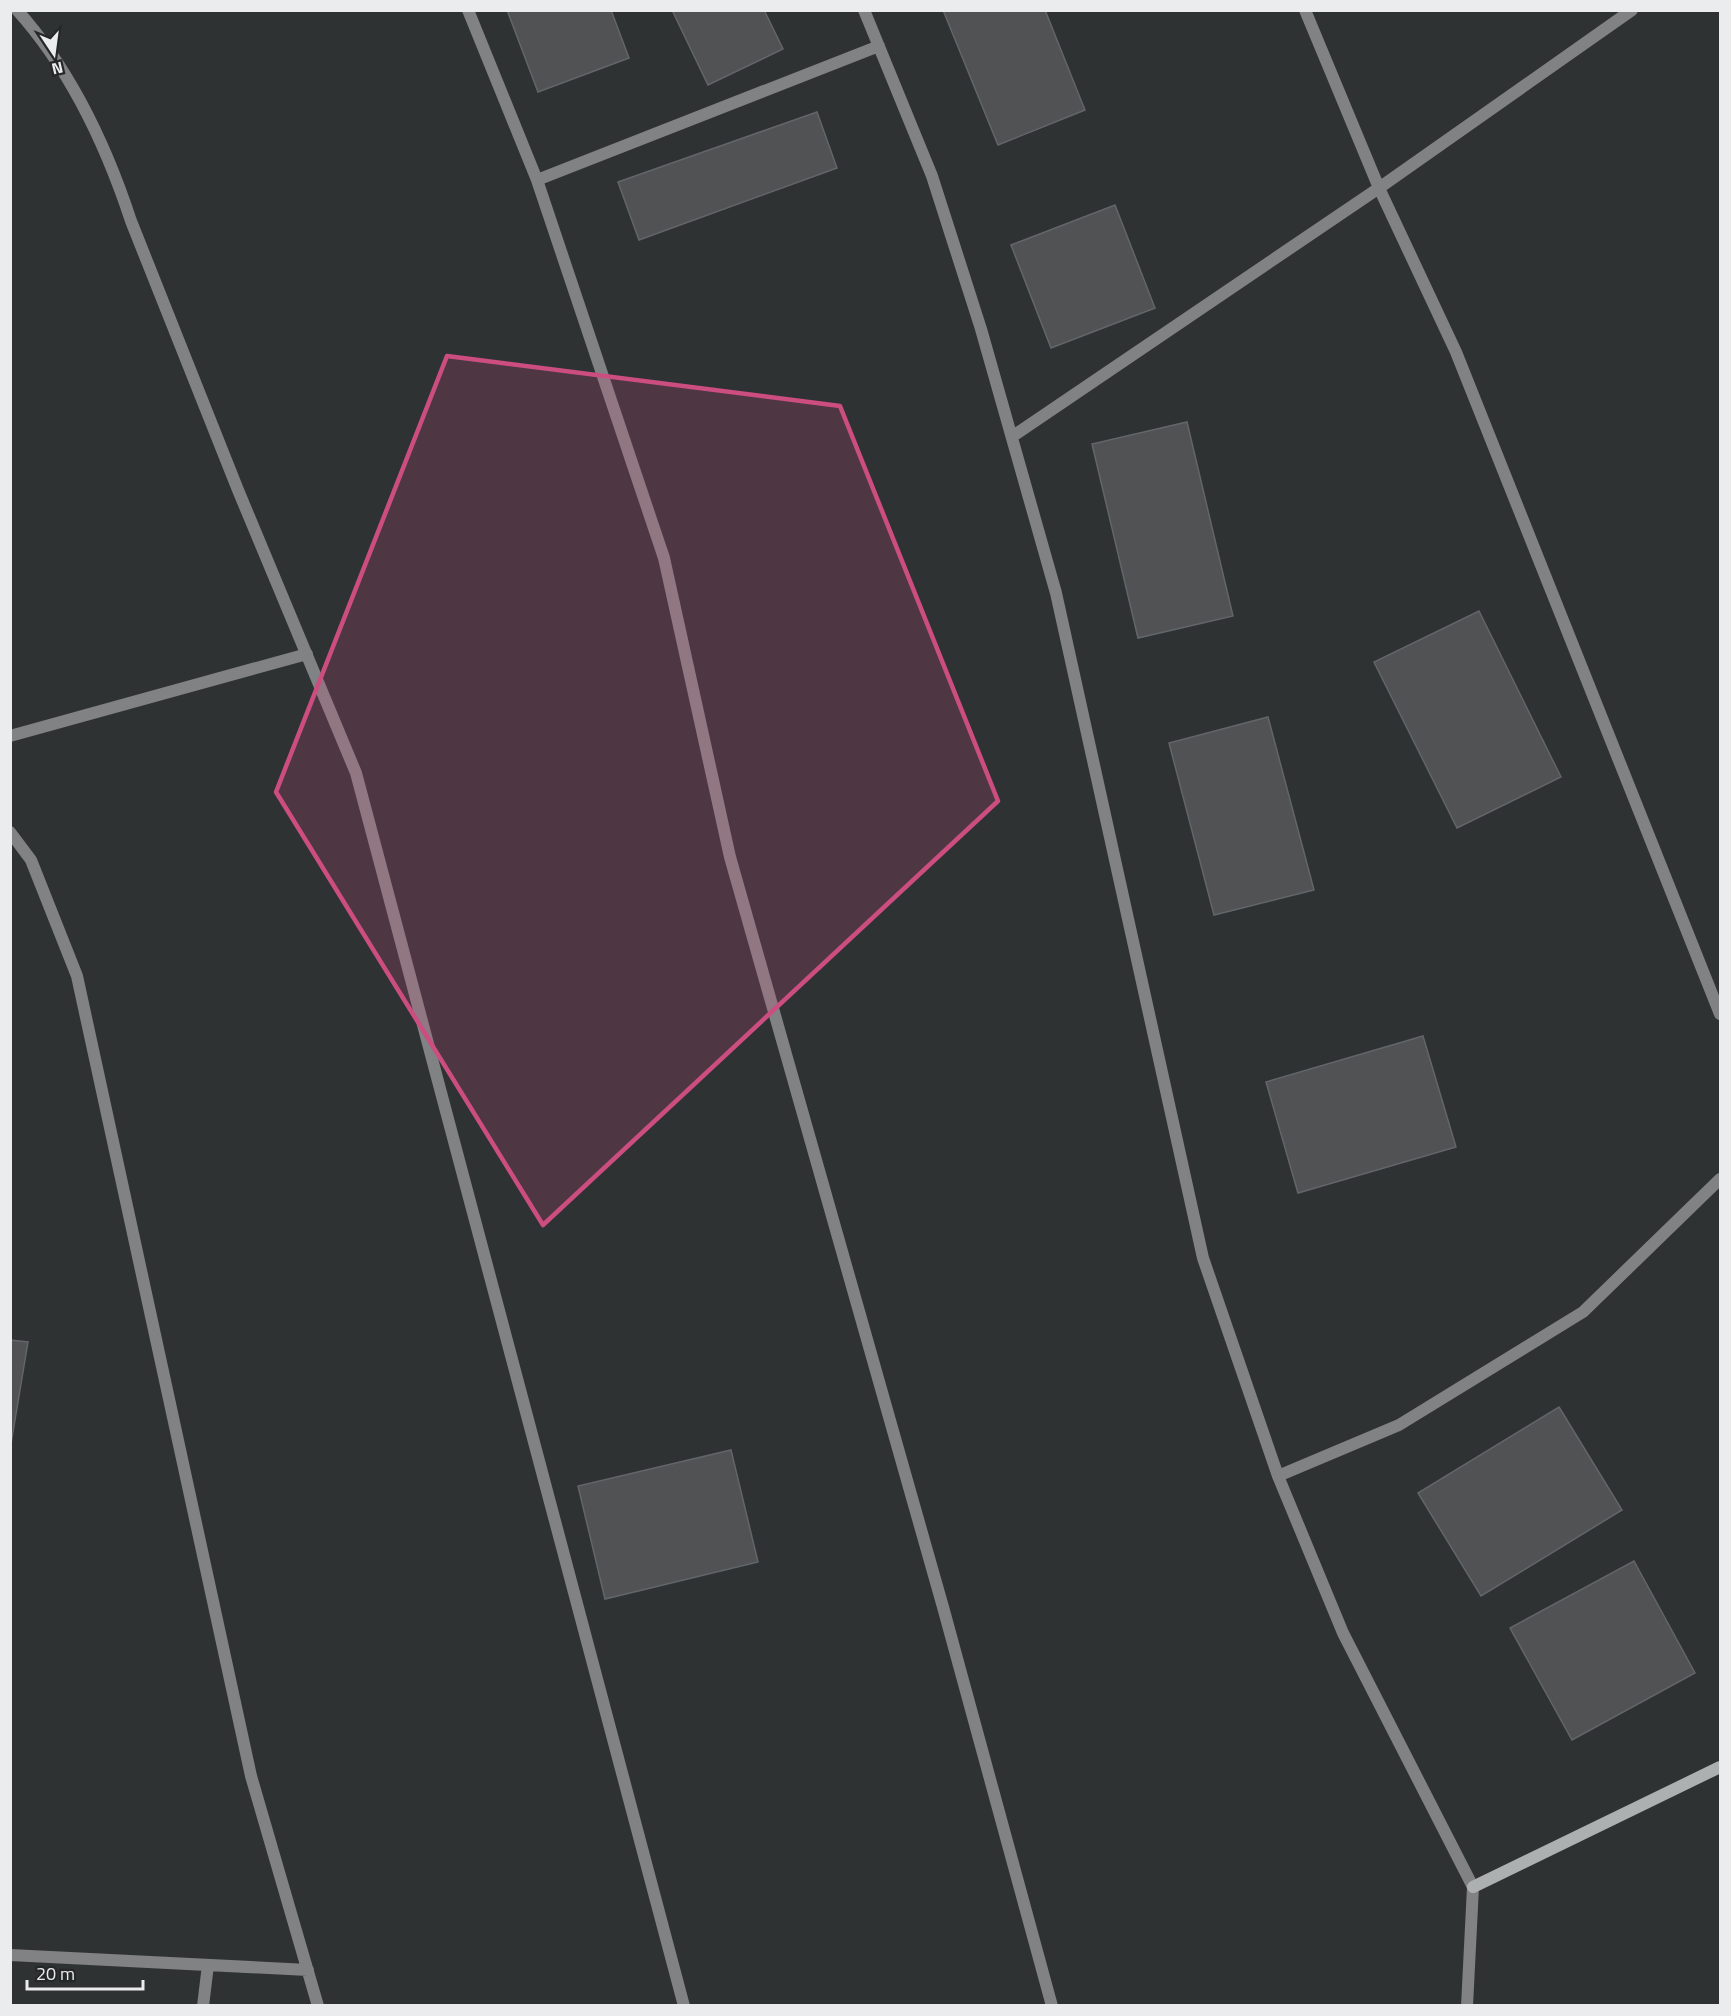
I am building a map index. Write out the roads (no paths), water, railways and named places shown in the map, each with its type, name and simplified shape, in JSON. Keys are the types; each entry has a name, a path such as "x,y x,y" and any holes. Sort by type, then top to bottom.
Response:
{"street":[{"path":"17,10 51,54 98,134 230,468 356,772 684,2006"},
{"path":"468,10 537,180 664,558 730,857 944,1607 1052,2006"},
{"path":"864,10 932,176 981,329 1056,593 1203,1258 1278,1476 1343,1633 1473,1887 1467,2006"},
{"path":"1305,10 1378,188 1456,352 1720,1014"},
{"path":"1012,436 1378,188 1632,10"},
{"path":"537,180 879,46"},
{"path":"10,736 307,654"},
{"path":"10,832 31,860 77,976 250,1776 318,2006"},
{"path":"1278,1476 1399,1425 1583,1312 1720,1179"},
{"path":"1473,1887 1702,1778 1720,1767"},
{"path":"10,1955 308,1970"},
{"path":"202,2006 208,1965"}]}
